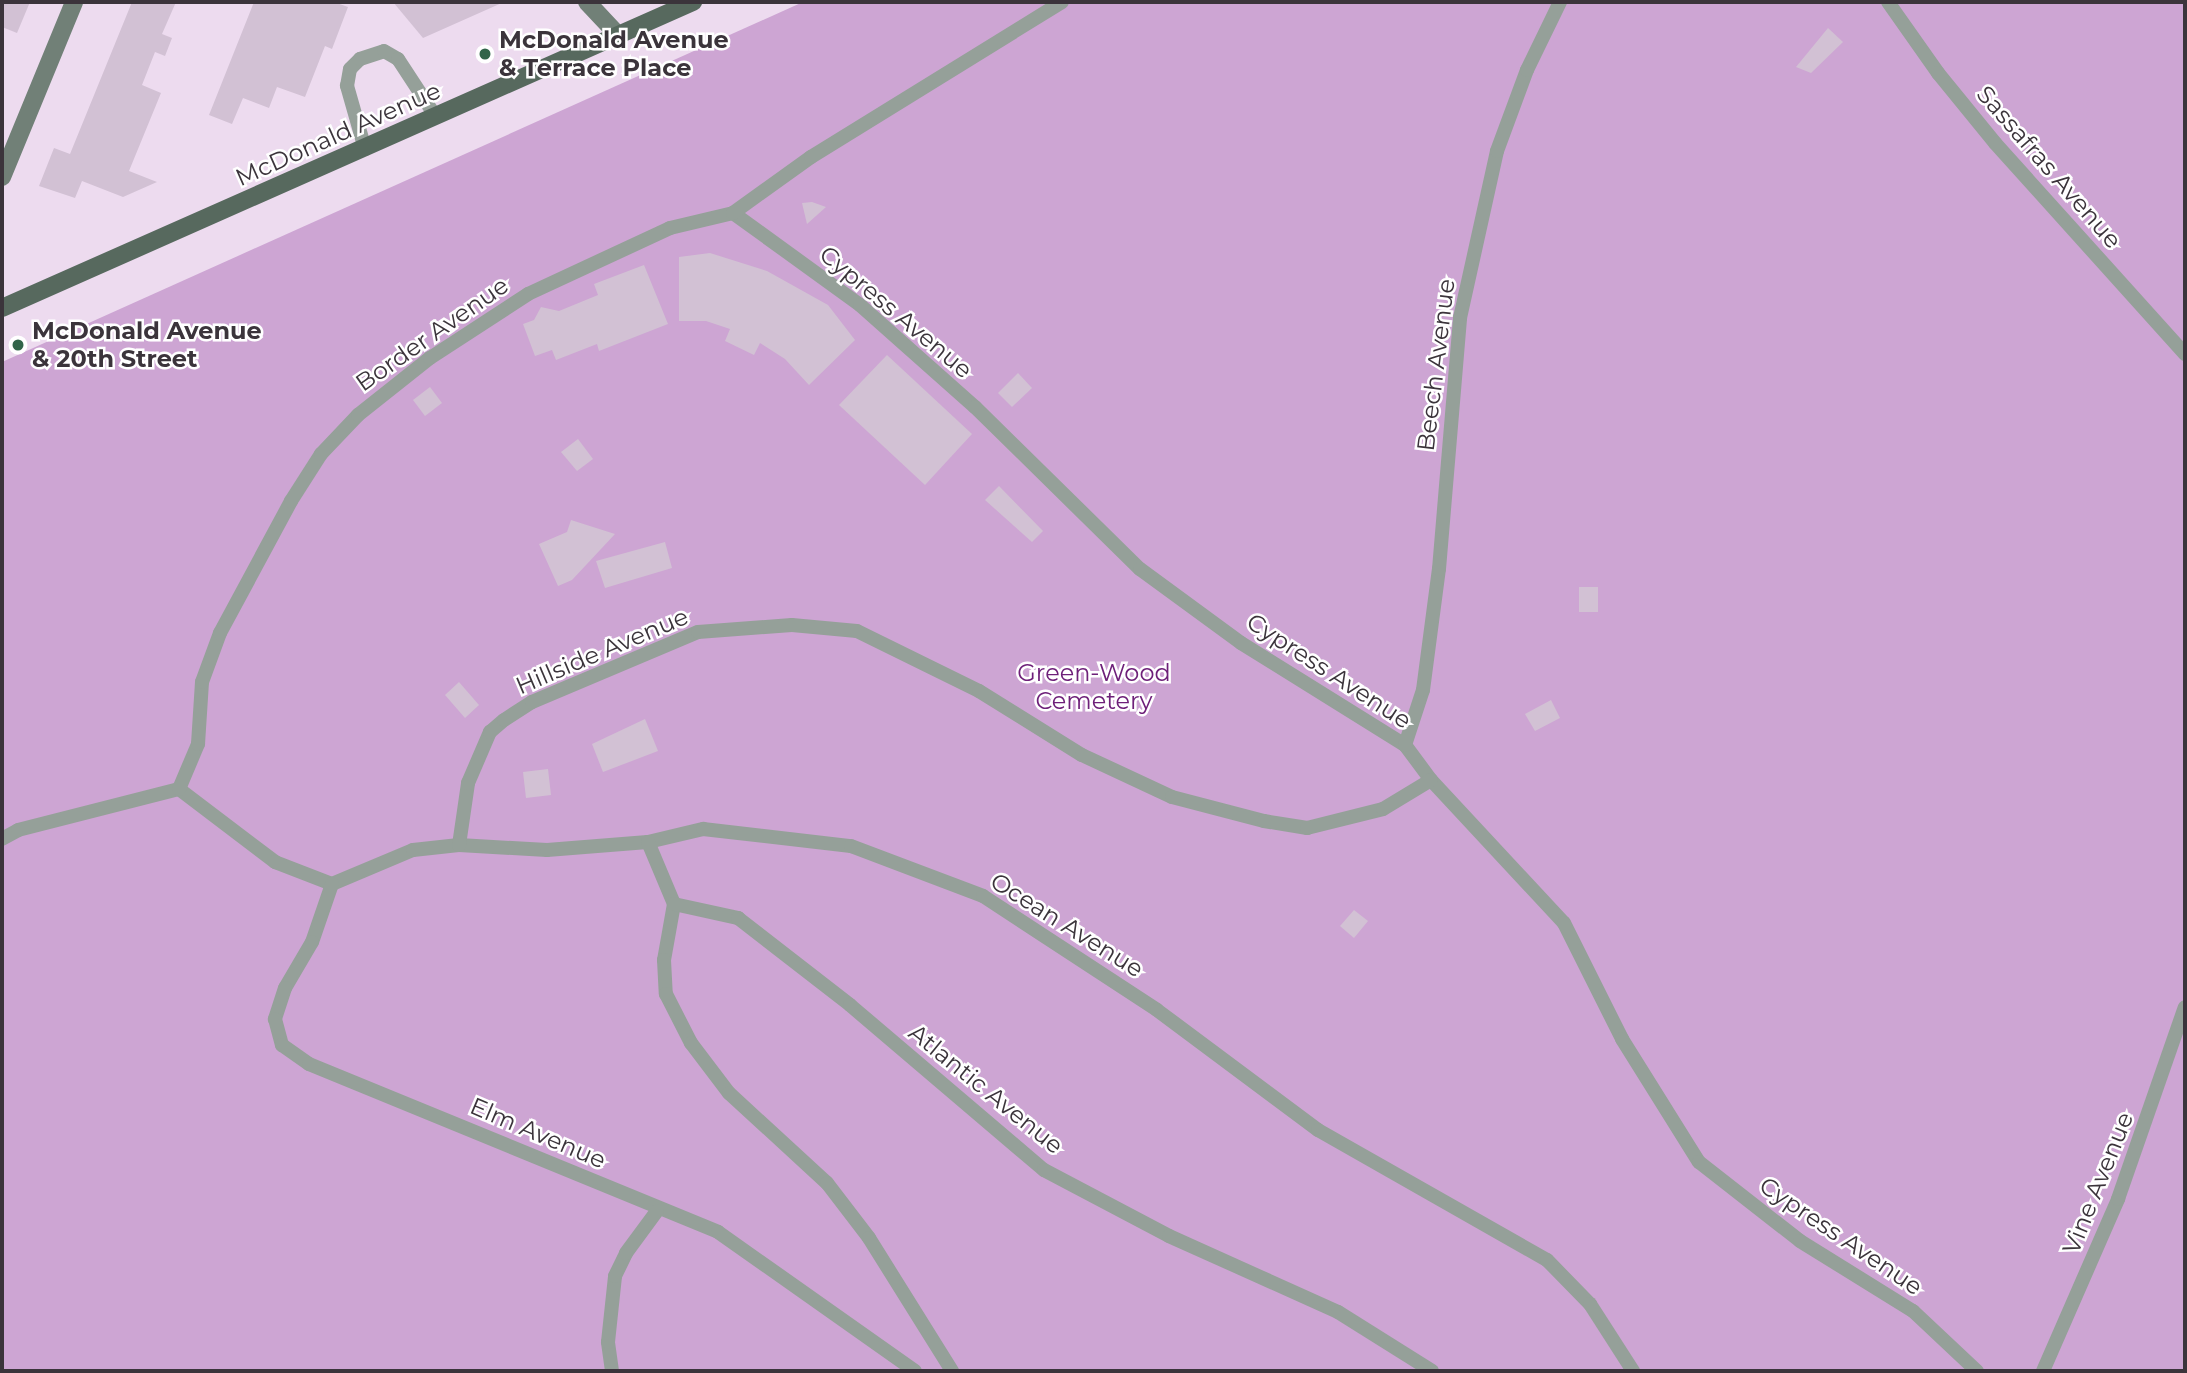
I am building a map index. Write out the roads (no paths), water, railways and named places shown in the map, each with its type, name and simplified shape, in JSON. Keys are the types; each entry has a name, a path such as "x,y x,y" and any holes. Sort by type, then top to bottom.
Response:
{"main road":[{"path":"2,177 74,2"},
{"path":"587,2 618,35"},
{"name":"McDonald Avenue","path":"2,308 693,2"}],"lane":[{"name":"Border Avenue","path":"179,789 198,744 202,682 220,633 291,501 338,435 430,358 528,294 670,228 733,213 811,157 1062,2"},
{"name":"Beech Avenue","path":"1405,745 1423,690 1439,569 1460,318 1497,151 1527,70 1560,2"},
{"name":"Sassafras Avenue","path":"1888,2 1938,74 1995,143 2185,355"},
{"path":"365,149 348,98 347,78 354,63 370,54 384,51 398,59 436,117"},
{"name":"Cypress Avenue","path":"733,213 860,305 975,407 1140,569 1241,643 1405,745 1431,780 1564,923 1622,1039 1699,1161 1800,1241 1913,1311 1976,1371"},
{"name":"Hillside Avenue","path":"459,845 468,783 490,733 504,720 532,702 698,632 778,626 857,631 979,691 1082,755 1172,797 1264,821 1307,828 1384,809 1431,780"},
{"path":"2,839 18,830 179,789 275,862 332,884"},
{"name":"Ocean Avenue","path":"332,884 413,850 459,845 547,850 648,842 703,830 851,846 984,897 1157,1010 1318,1130 1547,1260 1590,1304 1633,1371"},
{"path":"648,842 674,904 664,960 666,994 691,1043 729,1093 827,1183 869,1238 952,1371"},
{"name":"Elm Avenue","path":"332,884 312,942 285,988 275,1019 282,1045 309,1064 493,1136 657,1211 718,1232 915,1371"},
{"name":"Atlantic Avenue","path":"674,904 738,918 850,1005 1044,1170 1169,1236 1338,1312 1432,1371"},
{"name":"Vine Avenue","path":"2043,1371 2119,1199 2185,1007"},
{"path":"612,1371 608,1342 615,1276 626,1253 657,1211"}],"place":[{"name":"McDonald Avenue & Terrace Place","path":"485,54"},
{"name":"McDonald Avenue & 20th Street","path":"18,345"}],"park label":[{"name":"Green-Wood Cemetery","path":"1094,687"}]}
